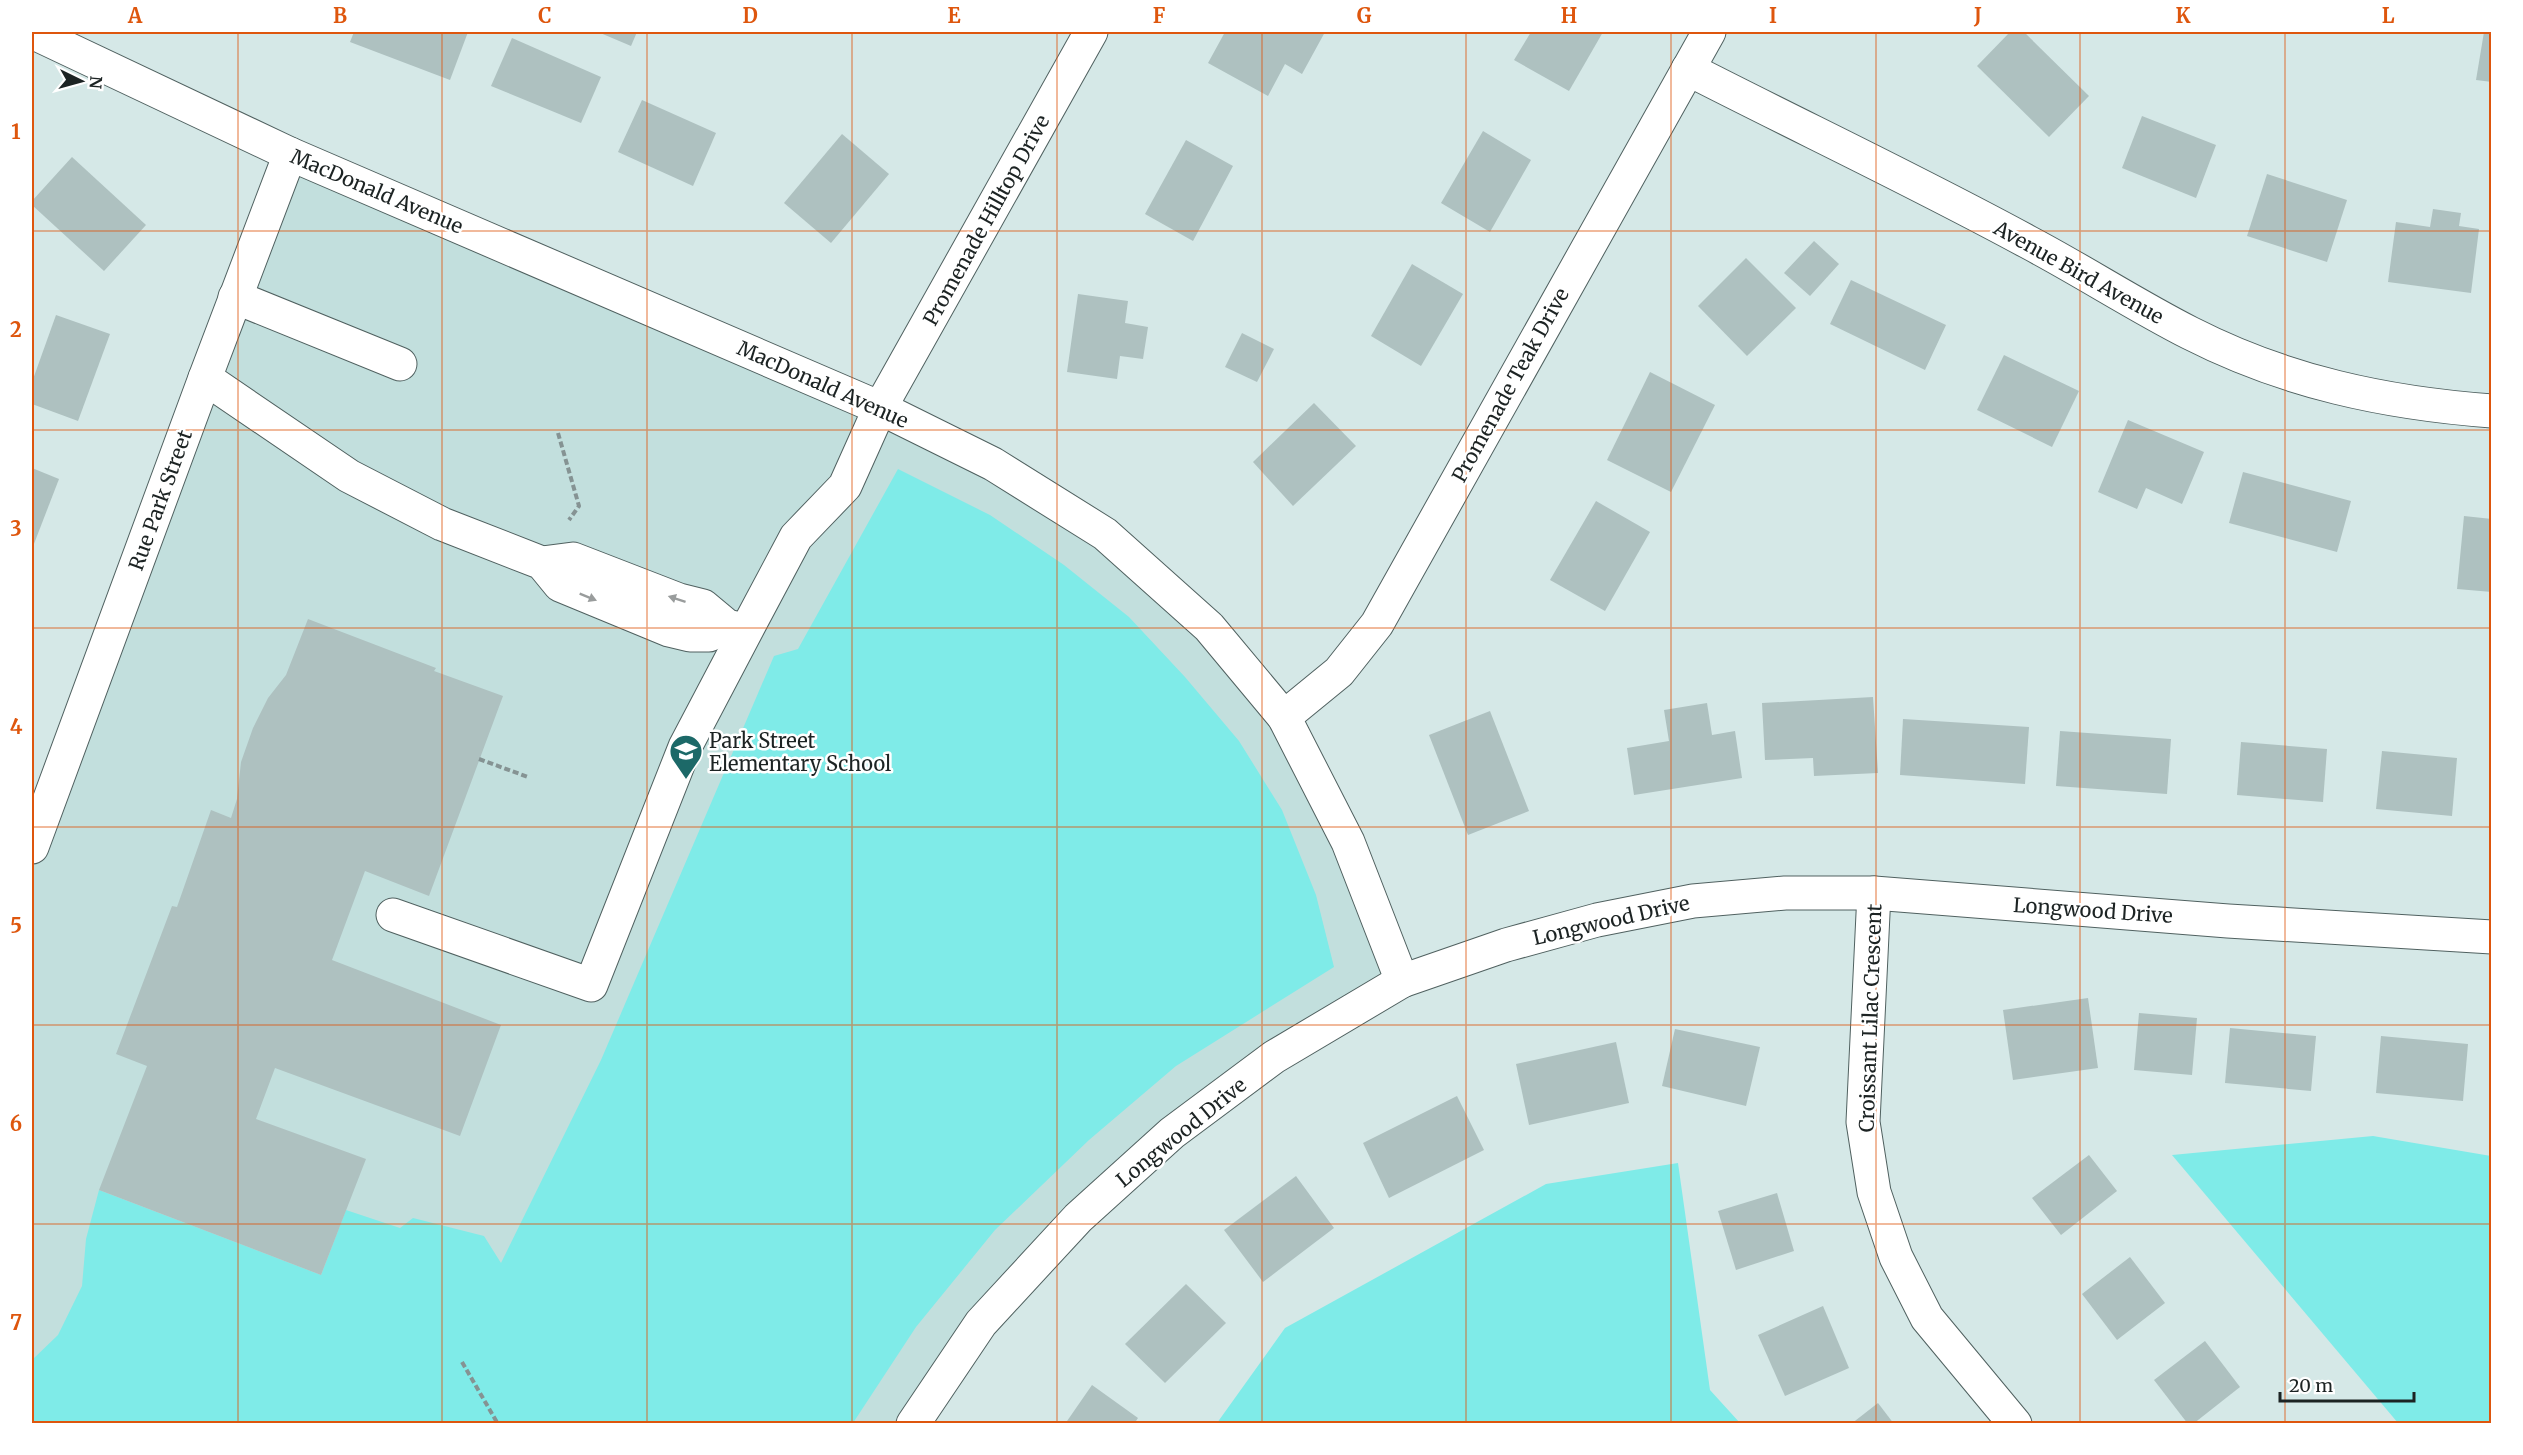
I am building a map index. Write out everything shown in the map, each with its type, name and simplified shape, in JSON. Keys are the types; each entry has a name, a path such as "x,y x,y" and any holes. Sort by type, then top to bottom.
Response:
{"street":[{"name":"MacDonald Avenue","path":"32,32 290,154 880,408 993,464 1105,534 1209,627 1284,717 1348,842 1402,981"},
{"name":"Promenade Hilltop Drive","path":"393,915 591,985 685,747 736,628 796,537 845,486 880,408 1091,32"},
{"name":"Promenade Teak Drive","path":"1284,717 1339,672 1377,624 1709,32"},
{"name":"Avenue Bird Avenue","path":"1688,69 2028,241 2191,334 2255,361 2353,393 2427,406 2492,411"},
{"name":"Rue Park Street","path":"32,847 204,378 290,154"},
{"path":"235,297 399,364"},
{"path":"204,378 349,476 442,524 542,564 560,585 669,630 690,635 709,635 736,628"},
{"name":"Longwood Drive","path":"913,1424 981,1323 1078,1218 1172,1133 1274,1057 1402,981 1506,945 1597,920 1693,901 1785,893 1874,893 2228,921 2492,937"},
{"name":"Croissant Lilac Crescent","path":"1874,893 1863,1122 1874,1192 1896,1257 1927,1317 2015,1424"}],"path":[{"path":"558,433 579,506"},
{"path":"479,759 528,777"},
{"path":"462,1362 498,1424"}],"shaded area":[{"name":"Park Street Elementary School","path":"290,154 880,408 1105,534 1284,717 1402,981 1172,1133 913,1423 32,1423 32,847"},
{"path":"898,469 990,515 1064,565 1129,617 1185,677 1239,741 1282,810 1316,895 1334,967 1176,1066 1089,1140 995,1230 916,1327 853,1423 32,1424 32,1360 58,1335 82,1286 86,1239 99,1190 321,1275 346,1210 400,1228 413,1218 484,1236 501,1263 601,1060 774,656 798,649"},
{"path":"2373,1136 2491,1156 2491,1423 2398,1423 2172,1155"},
{"path":"1678,1163 1710,1390 1740,1423 1217,1423 1285,1328 1546,1184"}],"building":[{"path":"354,32 468,32 450,80 350,42"},
{"path":"598,32 637,32 631,46"},
{"path":"1225,32 1325,32 1302,74 1285,64 1268,96 1208,63"},
{"path":"1531,32 1603,32 1569,91 1514,60"},
{"path":"2010,32 2024,32 2089,96 2049,137 1977,66"},
{"path":"2484,32 2492,32 2492,82 2476,80"},
{"path":"512,38 601,77 581,123 491,86"},
{"path":"642,100 716,133 693,186 618,152"},
{"path":"2142,116 2216,145 2196,198 2122,168"},
{"path":"1483,131 1531,160 1490,232 1441,203"},
{"path":"842,134 889,174 831,243 784,203"},
{"path":"1186,140 1233,166 1193,241 1145,214"},
{"path":"72,157 146,225 104,271 32,205 32,201"},
{"path":"2267,174 2347,200 2327,262 2247,236"},
{"path":"2433,209 2461,213 2459,226 2479,229 2471,293 2388,282 2396,222 2430,227"},
{"path":"1814,241 1839,264 1810,296 1784,273"},
{"path":"1746,258 1796,308 1747,356 1698,306"},
{"path":"1412,264 1463,294 1421,366 1371,336"},
{"path":"1851,280 1946,325 1925,370 1830,324"},
{"path":"1078,294 1128,301 1125,323 1148,327 1143,359 1120,356 1117,379 1067,372"},
{"path":"56,315 110,334 78,421 32,404 32,382"},
{"path":"1242,333 1274,349 1257,382 1225,367"},
{"path":"2004,355 2079,391 2052,447 1977,410"},
{"path":"1650,372 1715,405 1671,492 1607,460"},
{"path":"1314,403 1356,446 1293,506 1253,462"},
{"path":"2128,420 2204,452 2182,504 2146,488 2137,509 2098,492"},
{"path":"32,468 59,479 32,549"},
{"path":"2243,472 2351,501 2337,552 2229,523"},
{"path":"1596,501 1650,532 1605,611 1550,580"},
{"path":"2464,516 2492,519 2492,592 2457,589"},
{"path":"308,619 436,668 434,671 503,696 429,896 365,871 332,960 501,1025 460,1136 275,1068 256,1119 366,1159 321,1275 99,1190 147,1066 116,1054 172,906 177,907 211,810 231,818 237,799 241,762 253,728 268,698 286,675"},
{"path":"1873,697 1878,773 1814,776 1813,758 1765,760 1762,703"},
{"path":"1707,703 1712,735 1735,731 1742,778 1634,795 1627,748 1669,741 1664,710"},
{"path":"1490,711 1529,811 1468,835 1429,735"},
{"path":"1903,719 2029,727 2025,784 1900,775"},
{"path":"2060,731 2171,739 2167,794 2056,786"},
{"path":"2241,742 2327,749 2323,802 2237,795"},
{"path":"2382,751 2457,758 2452,816 2376,809"},
{"path":"2088,998 2098,1068 2013,1080 2003,1010"},
{"path":"2139,1013 2197,1018 2192,1075 2134,1070"},
{"path":"2230,1028 2316,1036 2311,1091 2225,1083"},
{"path":"1675,1029 1760,1047 1746,1106 1662,1086"},
{"path":"2381,1036 2468,1044 2463,1101 2376,1093"},
{"path":"1616,1042 1629,1103 1529,1125 1516,1064"},
{"path":"1457,1096 1484,1150 1389,1198 1363,1143"},
{"path":"2089,1155 2117,1191 2061,1235 2032,1198"},
{"path":"1296,1176 1334,1228 1263,1282 1224,1230"},
{"path":"1777,1193 1794,1251 1736,1270 1718,1211"},
{"path":"2130,1257 2165,1303 2117,1340 2082,1294"},
{"path":"1186,1284 1226,1323 1165,1383 1125,1344"},
{"path":"1823,1306 1849,1368 1785,1396 1758,1335"},
{"path":"2205,1341 2240,1387 2193,1424 2188,1424 2154,1380"},
{"path":"1092,1385 1138,1418 1134,1424 1065,1424"},
{"path":"1878,1403 1894,1424 1851,1424"}],"place":[{"name":"Park Street Elementary School","path":"686,780"}]}
